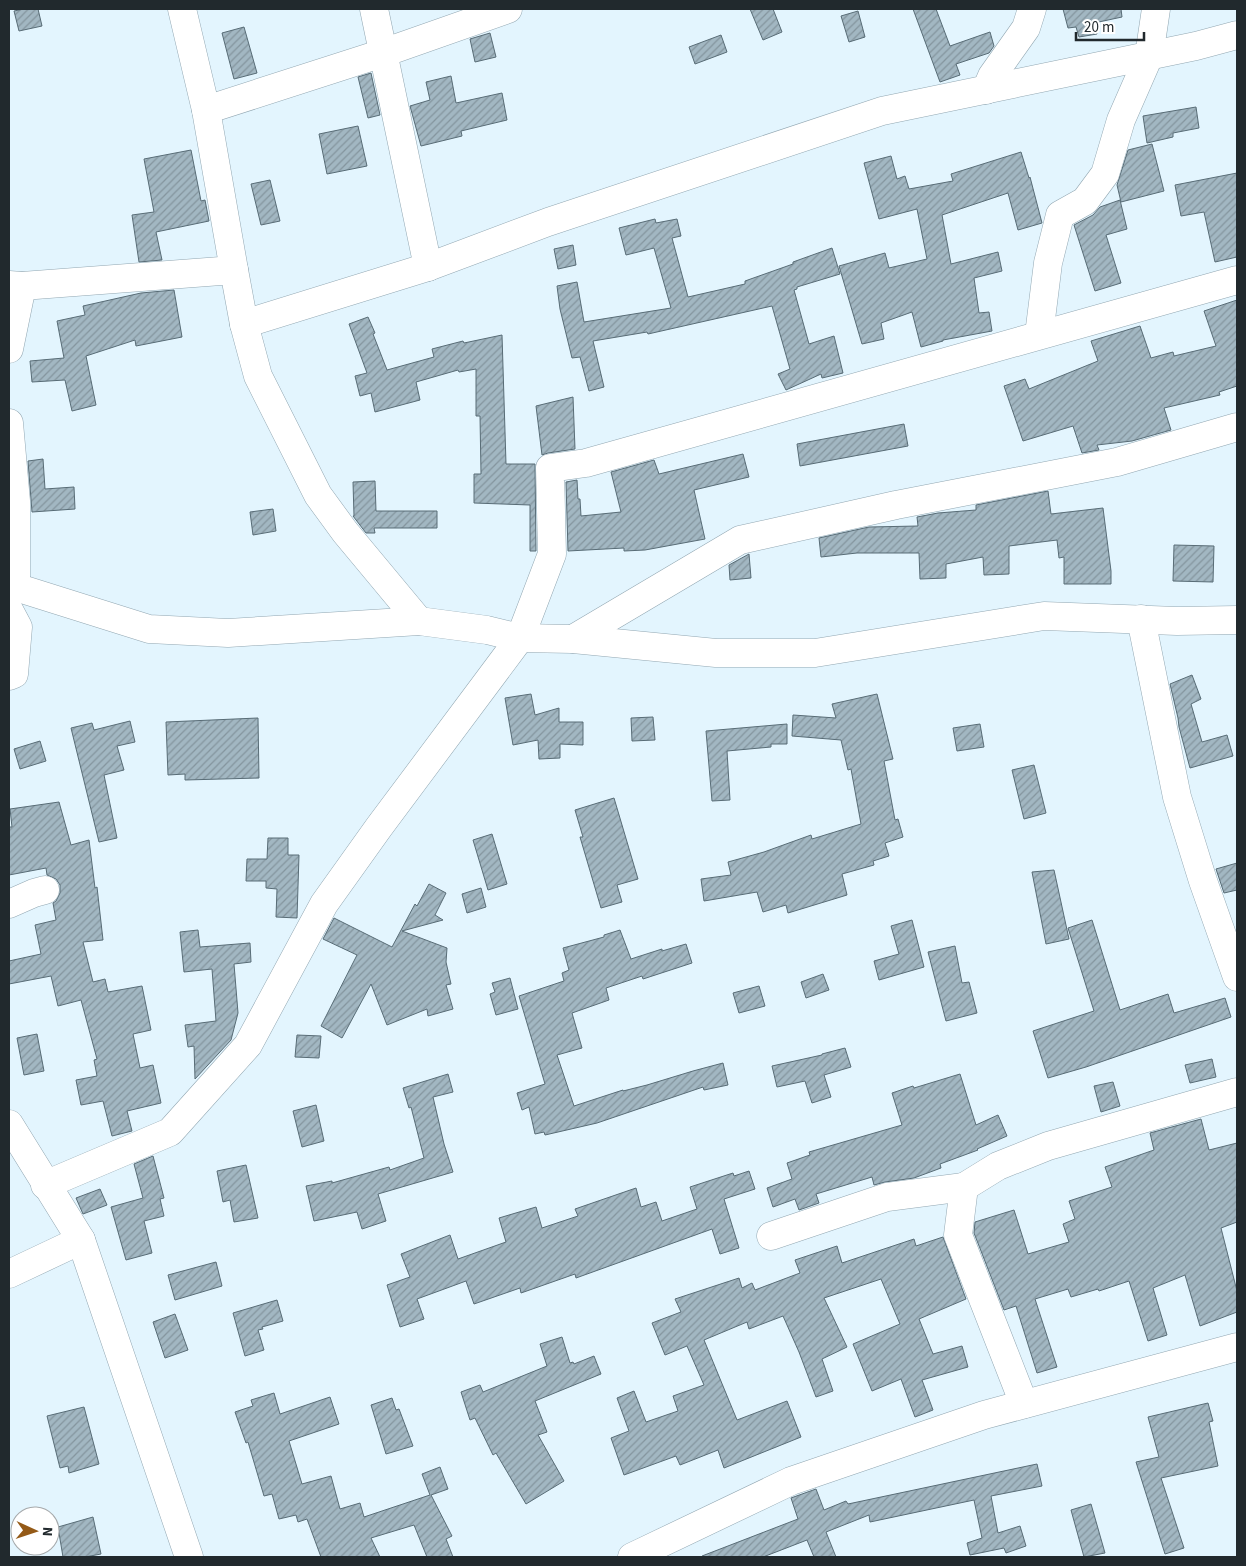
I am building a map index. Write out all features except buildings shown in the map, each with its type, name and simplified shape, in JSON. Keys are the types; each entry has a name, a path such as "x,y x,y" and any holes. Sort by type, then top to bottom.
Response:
{"street":[{"path":"182,9 206,110 244,324 258,376 318,495 419,621"},
{"path":"374,9 428,267"},
{"path":"206,110 384,53 508,9"},
{"path":"986,90 992,76 1026,28 1032,9"},
{"path":"1039,335 1048,263 1060,215 1085,201 1105,174 1121,120 1149,56 1156,9"},
{"path":"244,324 428,267 548,222 882,111 1196,46 1237,35"},
{"path":"9,349 16,286 234,270"},
{"path":"45,1185 170,1132 248,1045 324,904 520,638 552,554 550,468 586,463 1237,280"},
{"path":"9,423 16,501 11,594 18,627 14,674 9,676"},
{"path":"573,639 740,540 896,505 1117,462 1237,427"},
{"path":"11,594 149,629 228,633 419,621 487,630 520,638 573,639 716,652 816,653 1044,616 1140,620 1237,620"},
{"path":"1140,620 1177,797 1203,882 1237,977"},
{"path":"9,904 45,890"},
{"path":"771,1236 887,1197 964,1188 998,1166 1048,1146 1237,1092"},
{"path":"9,1124 45,1185 81,1240 189,1557"},
{"path":"964,1188 958,1235 1024,1404"},
{"path":"9,1274 81,1240"},
{"path":"632,1557 791,1481 984,1415 1237,1346"}]}
